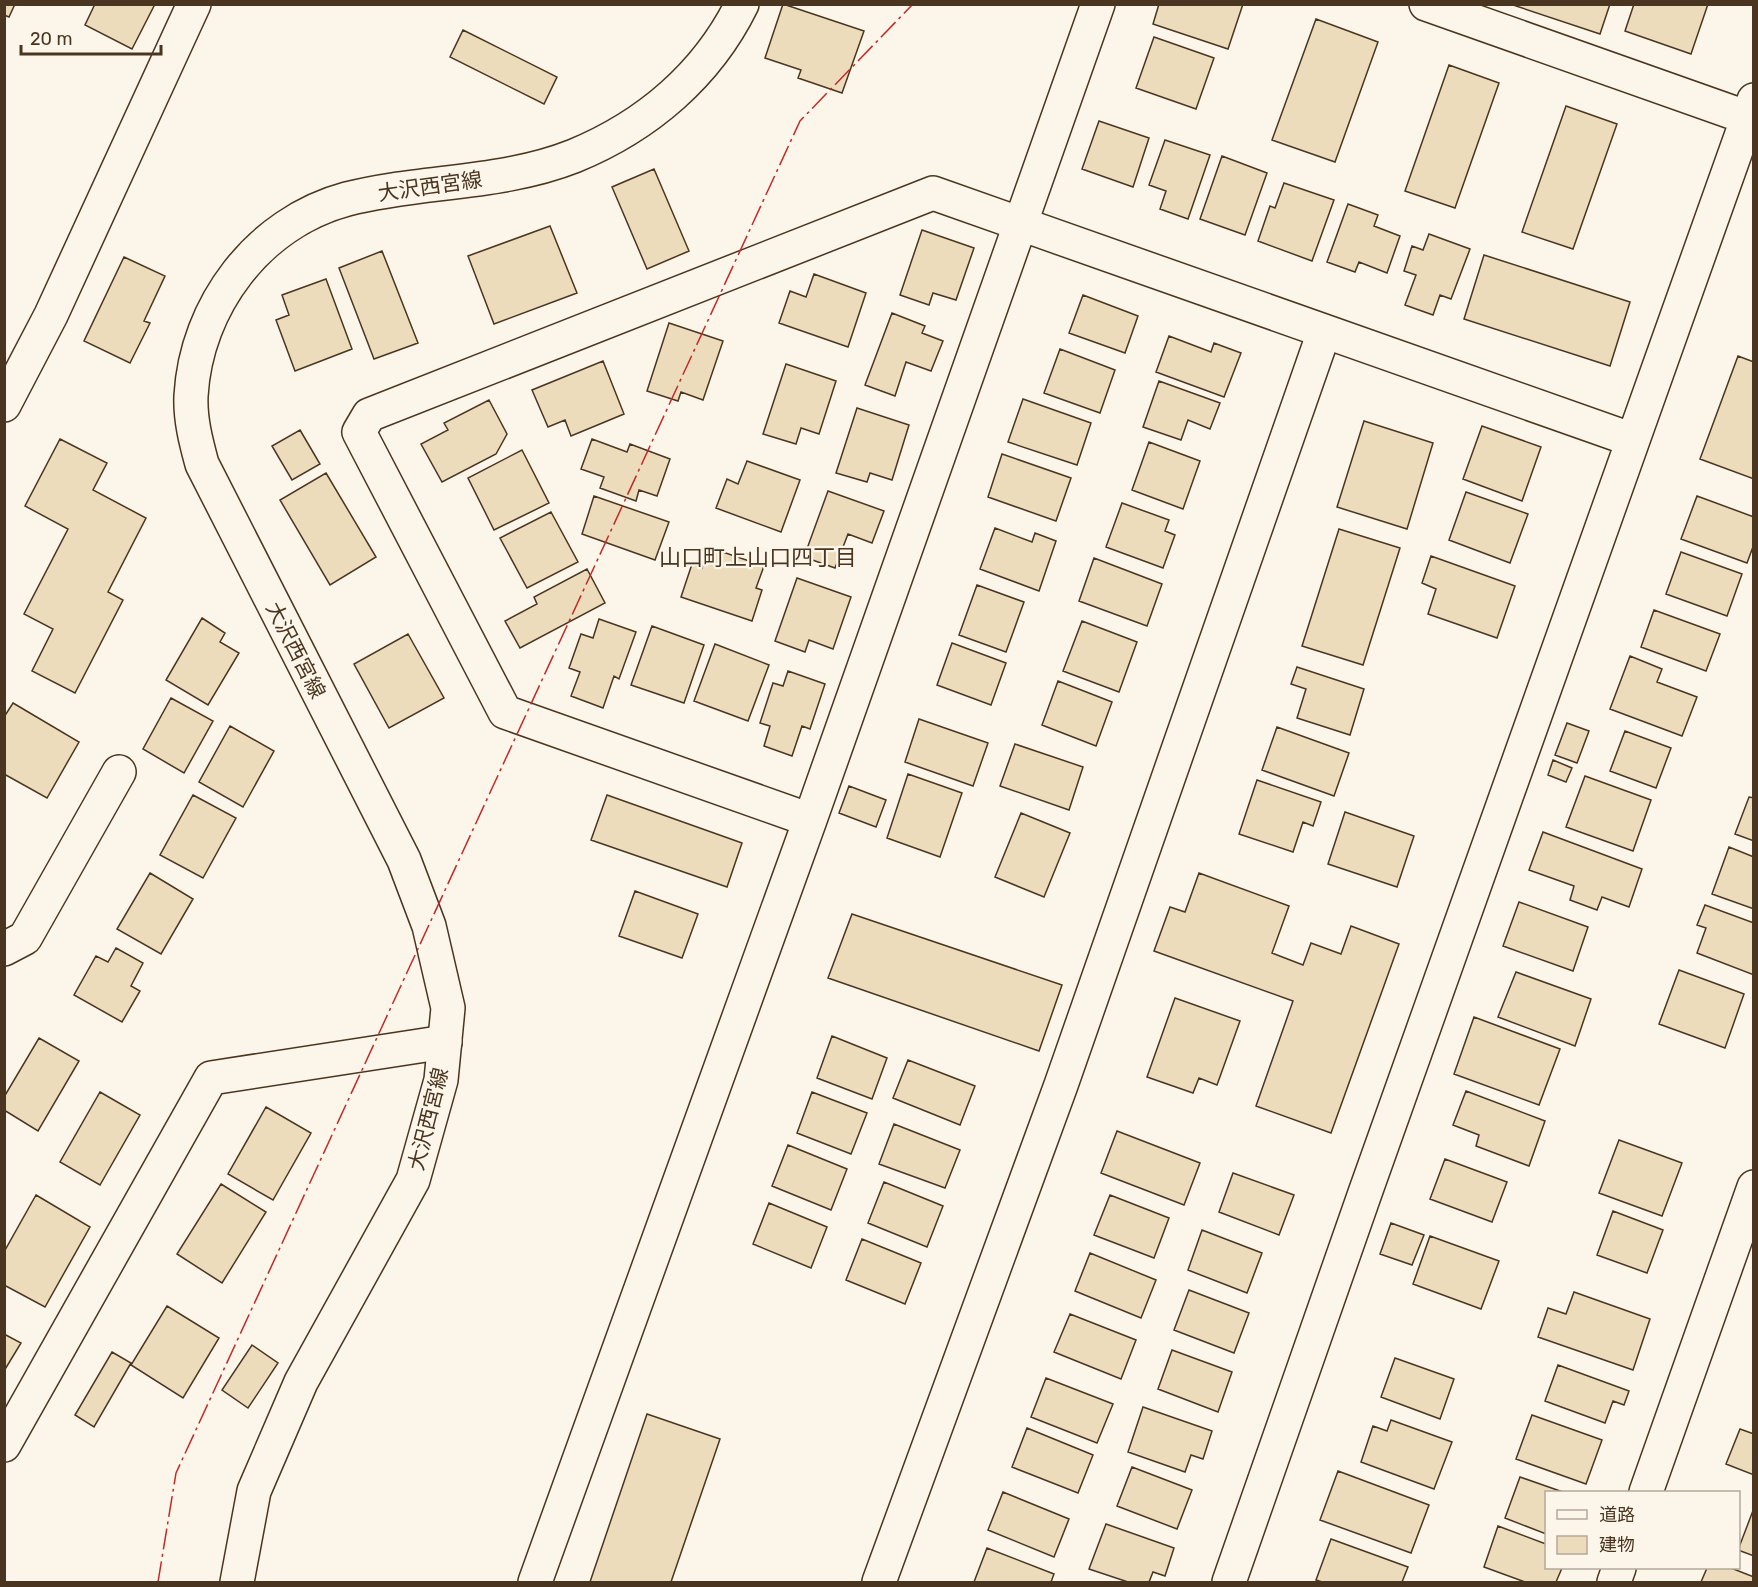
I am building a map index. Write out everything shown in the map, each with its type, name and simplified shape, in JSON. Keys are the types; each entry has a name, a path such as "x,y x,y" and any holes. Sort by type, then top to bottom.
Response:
{"street":[{"path":"4,405 51,315 194,4"},
{"name":"大沢西宮線","path":"237,1582 254,1491 301,1382 413,1180 441,1080 448,1008 429,926 404,860 202,464 194,432 191,397 202,335 226,286 248,260 272,237 309,214 344,200 380,192 475,181 524,171 573,156 616,136 653,113 680,90 723,39 742,4"},
{"path":"535,1582 810,820 1098,4"},
{"path":"1229,1582 1365,1193 1752,112 1436,6"},
{"path":"810,820 506,712 359,432 369,415 933,193 1633,440"},
{"path":"879,1582 1061,1085 1324,332"},
{"path":"4,949 25,938 119,772"},
{"path":"4,1445 211,1078 445,1042"},
{"path":"1646,1491 1754,1187"}],"building":[{"path":"4,4 15,4 9,17 4,15"},
{"path":"95,4 155,4 132,49 85,25"},
{"path":"783,4 864,31 842,93 798,78 801,70 765,58"},
{"path":"1159,4 1243,4 1228,49 1153,24"},
{"path":"1510,4 1610,4 1600,34"},
{"path":"1634,4 1708,4 1691,54 1625,31"},
{"path":"1316,19 1378,42 1335,162 1272,140"},
{"path":"463,30 557,77 544,104 450,57"},
{"path":"1154,37 1214,58 1196,109 1136,88"},
{"path":"1449,65 1499,83 1455,208 1405,191"},
{"path":"1566,106 1617,124 1573,249 1522,232"},
{"path":"1099,121 1149,138 1133,187 1082,169"},
{"path":"1165,140 1210,155 1188,219 1160,209 1166,191 1149,185"},
{"path":"1222,156 1267,173 1245,235 1200,219"},
{"path":"654,169 689,251 647,269 612,187"},
{"path":"1284,183 1334,200 1312,261 1258,241 1270,206 1275,208"},
{"path":"1348,204 1378,215 1374,226 1400,236 1387,273 1359,262 1355,272 1327,262"},
{"path":"550,226 577,293 494,324 468,256"},
{"path":"922,230 974,248 956,300 933,293 929,305 900,295"},
{"path":"1429,234 1470,249 1451,299 1440,295 1433,315 1405,305 1416,275 1404,271 1412,246 1423,250"},
{"path":"382,251 418,343 374,359 339,268"},
{"path":"1484,255 1630,302 1610,366 1464,319"},
{"path":"124,257 165,276 144,321 150,323 130,363 84,341"},
{"path":"814,274 866,293 848,347 779,323 790,291 806,297"},
{"path":"326,279 352,349 295,371 276,320 289,315 282,295"},
{"path":"1083,295 1138,316 1125,353 1069,333"},
{"path":"892,313 925,326 922,333 943,341 931,371 906,362 895,396 865,385"},
{"path":"669,323 723,341 703,400 681,392 678,401 647,391"},
{"path":"1169,336 1211,352 1214,343 1241,353 1224,397 1156,372"},
{"path":"1060,349 1115,370 1100,413 1044,393"},
{"path":"1738,356 1754,362 1754,479 1700,459"},
{"path":"603,361 624,414 571,436 565,420 548,427 532,390"},
{"path":"786,364 836,381 819,434 801,428 796,444 763,434"},
{"path":"1159,381 1220,403 1210,429 1188,420 1181,440 1143,427"},
{"path":"1023,399 1091,423 1077,465 1008,442"},
{"path":"489,400 507,434 496,454 442,482 421,444 448,430 444,423"},
{"path":"857,408 909,425 892,480 870,473 867,482 836,473"},
{"path":"1364,421 1433,443 1407,529 1337,507"},
{"path":"1482,426 1541,447 1522,501 1463,479"},
{"path":"300,430 320,464 292,480 272,446"},
{"path":"60,439 107,463 93,490 146,518 108,592 123,600 75,693 32,671 53,629 24,614 68,529 25,506"},
{"path":"592,439 627,452 630,444 670,459 657,496 639,490 636,501 600,488 604,477 581,469"},
{"path":"1149,442 1200,461 1183,509 1132,490"},
{"path":"522,450 549,503 494,530 468,478"},
{"path":"1002,454 1071,478 1056,521 988,497"},
{"path":"747,461 800,480 781,532 716,508 727,479 738,484"},
{"path":"326,473 376,557 330,585 280,500"},
{"path":"828,491 884,511 872,543 848,534 835,568 804,557"},
{"path":"1466,492 1528,514 1510,563 1449,540"},
{"path":"594,496 669,522 655,560 582,534"},
{"path":"1697,496 1754,517 1754,544 1747,563 1681,539"},
{"path":"1122,503 1169,520 1165,531 1175,535 1163,568 1106,547"},
{"path":"551,512 578,562 527,588 500,538"},
{"path":"995,528 1032,542 1035,533 1056,541 1039,591 980,569"},
{"path":"1339,529 1400,548 1363,665 1302,646"},
{"path":"708,547 764,566 756,588 762,590 752,621 681,597 692,564 702,568"},
{"path":"1681,552 1742,574 1727,616 1666,594"},
{"path":"1431,556 1515,586 1497,638 1428,614 1436,589 1422,583"},
{"path":"1094,558 1162,584 1147,626 1079,601"},
{"path":"587,569 605,603 520,648 505,621 537,604 534,597"},
{"path":"797,578 851,597 833,649 809,640 805,652 775,641"},
{"path":"977,585 1024,602 1006,652 959,635"},
{"path":"1654,610 1720,634 1706,671 1641,647"},
{"path":"202,618 225,633 220,642 239,653 208,705 166,680"},
{"path":"599,619 636,632 619,679 614,676 603,708 571,696 580,672 569,668 581,634 593,638"},
{"path":"1082,621 1137,642 1119,692 1063,671"},
{"path":"652,626 704,645 684,703 631,685"},
{"path":"408,634 444,698 389,728 354,664"},
{"path":"952,643 1006,663 991,705 937,685"},
{"path":"715,644 769,665 748,721 694,701"},
{"path":"1630,656 1662,669 1657,682 1697,697 1682,736 1610,709"},
{"path":"1297,667 1364,689 1350,735 1297,718 1306,689 1291,684"},
{"path":"788,671 825,684 810,729 802,726 792,756 764,746 770,726 760,723 773,683 783,686"},
{"path":"1058,681 1112,702 1096,746 1042,725"},
{"path":"171,698 213,721 184,773 143,749"},
{"path":"13,703 79,742 47,798 4,774 4,717"},
{"path":"919,719 988,743 973,786 905,762"},
{"path":"1567,723 1589,731 1577,763 1555,755"},
{"path":"230,726 274,751 243,807 199,782"},
{"path":"1277,727 1349,753 1334,796 1262,770"},
{"path":"1625,731 1671,748 1656,788 1610,771"},
{"path":"1015,744 1083,767 1069,810 1000,786"},
{"path":"1553,760 1572,768 1566,782 1548,775"},
{"path":"908,774 962,793 940,857 887,838"},
{"path":"1585,776 1651,800 1633,851 1566,827"},
{"path":"1257,780 1321,802 1313,826 1303,822 1293,852 1239,834"},
{"path":"849,786 886,800 876,827 839,813"},
{"path":"193,795 236,818 203,878 160,855"},
{"path":"607,795 742,843 727,887 591,840"},
{"path":"1749,797 1754,798 1754,841 1735,834"},
{"path":"1345,812 1414,836 1397,887 1328,864"},
{"path":"1021,813 1070,833 1044,897 995,877"},
{"path":"1543,832 1642,869 1629,907 1602,897 1597,910 1570,900 1574,886 1529,870"},
{"path":"1729,847 1754,857 1754,909 1712,894"},
{"path":"150,873 193,899 161,954 117,929"},
{"path":"1199,873 1289,906 1272,953 1303,965 1311,943 1341,954 1351,926 1399,944 1331,1133 1256,1106 1293,1001 1154,951 1170,907 1185,912"},
{"path":"635,891 698,914 682,958 619,936"},
{"path":"1519,902 1588,927 1573,971 1503,946"},
{"path":"1705,905 1754,923 1754,975 1697,953 1706,928 1697,925"},
{"path":"852,914 1062,985 1039,1051 828,978"},
{"path":"116,948 143,963 131,986 140,991 122,1022 74,995 96,956 108,962"},
{"path":"1679,970 1744,994 1725,1048 1659,1024"},
{"path":"1516,972 1591,999 1575,1046 1498,1017"},
{"path":"1175,998 1240,1021 1217,1085 1199,1078 1193,1093 1147,1077"},
{"path":"1474,1017 1560,1049 1539,1105 1454,1074"},
{"path":"832,1036 887,1058 872,1099 817,1078"},
{"path":"39,1038 79,1061 38,1131 4,1110 4,1097"},
{"path":"908,1060 975,1086 960,1125 893,1098"},
{"path":"1466,1091 1545,1121 1529,1166 1476,1146 1479,1135 1453,1125"},
{"path":"100,1092 140,1115 100,1185 60,1162"},
{"path":"812,1092 867,1113 851,1154 797,1133"},
{"path":"266,1107 311,1133 273,1200 228,1174"},
{"path":"894,1124 960,1150 945,1188 879,1164"},
{"path":"1117,1131 1200,1163 1184,1205 1101,1173"},
{"path":"1619,1140 1682,1163 1662,1216 1599,1193"},
{"path":"788,1145 847,1169 831,1210 772,1186"},
{"path":"1445,1159 1507,1182 1492,1222 1430,1199"},
{"path":"1233,1173 1294,1195 1279,1235 1219,1212"},
{"path":"884,1182 943,1206 927,1247 868,1223"},
{"path":"221,1184 266,1212 222,1283 177,1254"},
{"path":"36,1195 90,1227 45,1307 4,1285 4,1252"},
{"path":"1110,1195 1169,1218 1154,1258 1094,1235"},
{"path":"769,1203 827,1227 811,1268 753,1244"},
{"path":"1613,1211 1663,1230 1647,1273 1597,1255"},
{"path":"1391,1223 1424,1235 1412,1265 1380,1254"},
{"path":"1202,1230 1262,1253 1247,1293 1188,1270"},
{"path":"1430,1236 1499,1261 1481,1309 1413,1284"},
{"path":"862,1239 921,1263 905,1304 846,1280"},
{"path":"1090,1253 1156,1280 1141,1318 1075,1291"},
{"path":"1189,1290 1249,1313 1234,1353 1174,1330"},
{"path":"1574,1292 1650,1319 1633,1370 1538,1337 1548,1308 1566,1314"},
{"path":"167,1306 219,1338 183,1398 131,1365"},
{"path":"1070,1314 1136,1340 1121,1379 1054,1352"},
{"path":"4,1334 21,1343 4,1371"},
{"path":"252,1345 278,1363 248,1408 222,1390"},
{"path":"1172,1350 1232,1372 1218,1412 1158,1389"},
{"path":"112,1352 131,1363 94,1427 75,1415"},
{"path":"1395,1358 1454,1379 1440,1419 1381,1397"},
{"path":"1558,1365 1629,1391 1624,1405 1613,1401 1605,1423 1545,1401"},
{"path":"1046,1378 1113,1404 1097,1443 1031,1417"},
{"path":"1143,1407 1212,1431 1203,1459 1191,1455 1185,1472 1128,1452"},
{"path":"647,1414 720,1439 671,1582 590,1582"},
{"path":"1532,1415 1602,1440 1586,1484 1516,1459"},
{"path":"1391,1420 1452,1442 1434,1489 1361,1462 1373,1426 1387,1431"},
{"path":"1027,1428 1093,1455 1078,1493 1012,1467"},
{"path":"1740,1429 1754,1434 1754,1475 1726,1464"},
{"path":"1132,1467 1192,1490 1177,1529 1117,1506"},
{"path":"1338,1471 1429,1505 1411,1553 1320,1520"},
{"path":"1520,1477 1560,1491 1545,1491 1545,1534 1505,1518"},
{"path":"1003,1492 1069,1519 1054,1557 988,1530"},
{"path":"1754,1508 1754,1556 1740,1551 1740,1545"},
{"path":"1106,1524 1174,1548 1165,1576 1153,1572 1149,1582 1128,1582 1089,1569"},
{"path":"1498,1526 1545,1544 1545,1569 1562,1569 1556,1582 1525,1582 1484,1567"},
{"path":"1331,1539 1408,1567 1402,1582 1322,1582 1316,1580"},
{"path":"987,1548 1054,1574 1051,1582 974,1582"},
{"path":"1707,1569 1734,1569 1754,1577 1754,1582 1701,1582"}],"power":[{"path":"158,1582 176,1473 800,121 913,4"}],"district":[{"name":"山口町上山口四丁目","path":"758,557"}]}
